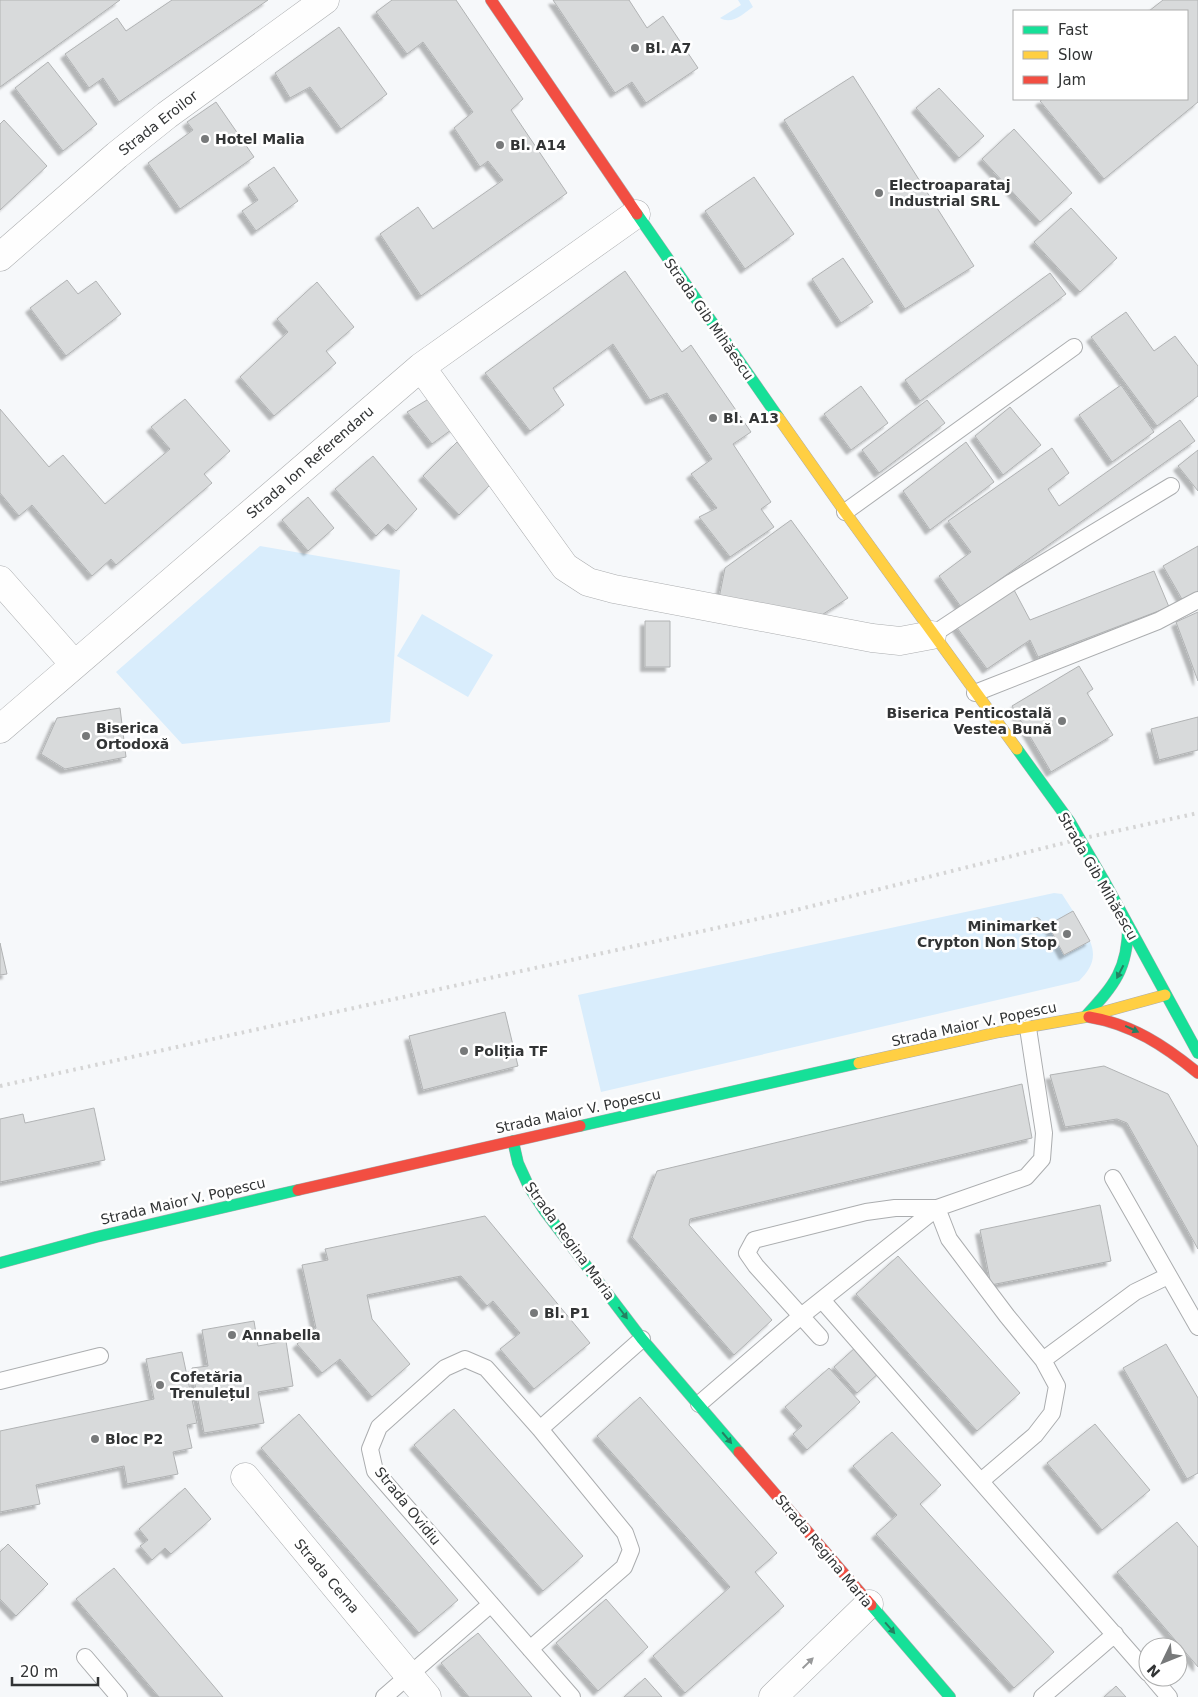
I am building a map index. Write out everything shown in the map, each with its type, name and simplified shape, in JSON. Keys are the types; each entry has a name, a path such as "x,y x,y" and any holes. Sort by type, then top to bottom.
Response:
{"main road":[{"name":"Strada Gib Mihăescu","path":"491,0 636,214 844,512 1070,822 1093,860 1198,1053"},
{"path":"1085,1017 1122,971 1128,950 1128,924"},
{"name":"Strada Maior V. Popescu","path":"0,1263 96,1236 144,1227 513,1141 999,1032 1085,1017 1165,995"},
{"path":"1085,1017 1106,1019 1128,1026 1153,1039 1198,1073"},
{"name":"Strada Regina Maria","path":"513,1141 518,1163 529,1187 544,1210 642,1339 950,1697"}],"street":[{"name":"Strada Eroilor","path":"0,257 167,115 326,0"},
{"name":"Strada Ion Referendaru","path":"0,729 421,367 636,214"},
{"path":"421,367 565,567 588,582 624,591 872,638 900,641 932,634"},
{"path":"0,580 74,664"},
{"name":"Strada Cerna","path":"245,1477 427,1697"},
{"path":"773,1697 869,1604"}],"lane":[{"path":"844,512 1074,347"},
{"path":"932,634 1012,582 1171,486"},
{"path":"975,693 1158,621 1198,600"},
{"path":"820,1338 756,1266 748,1253 754,1240 866,1212 895,1208 937,1208 1026,1177 1042,1159 1044,1133 1028,1028"},
{"path":"1113,1178 1198,1327"},
{"path":"699,1404 800,1317 937,1208"},
{"path":"937,1208 949,1239 1006,1316 1043,1360 1057,1386 1052,1413 1035,1435 981,1481"},
{"path":"1043,1360 1135,1292 1168,1276"},
{"path":"822,1300 1138,1661"},
{"path":"540,1429 642,1339"},
{"path":"0,1380 100,1356"},
{"name":"Strada Ovidiu","path":"530,1649 624,1567 631,1550 625,1533 540,1429 486,1368 465,1359 446,1368 378,1427 370,1449 375,1471 530,1649 572,1697"},
{"path":"384,1697 491,1604"},
{"path":"1042,1697 1115,1634"},
{"path":"85,1657 119,1697"},
{"path":"1160,1687 1169,1697"}],"shaded area":[{"path":"738,0 749,0 753,7 733,19 724,20 720,18 741,5"},
{"path":"260,546 400,570 390,722 182,744 116,672"},
{"path":"422,614 493,655 468,697 397,656"},
{"path":"1054,893 1062,894 1073,911 1048,925 1064,955 1090,941 1092,947 1092,963 1079,981 601,1092 578,995"}],"building":[{"path":"0,0 120,0 0,87"},
{"path":"172,0 268,0 119,102 103,78 89,88 65,54 117,18 126,31"},
{"name":"Bl. A14","path":"392,0 456,0 523,99 511,110 567,193 421,296 380,234 418,207 433,229 503,180 488,161 480,167 454,128 473,112 423,42 407,54 376,12"},
{"name":"Bl. A7","path":"553,0 629,0 647,28 663,16 698,68 646,103 632,82 615,93"},
{"path":"1163,0 1198,0 1198,102 1104,179 1040,101 1188,100 1188,10 1150,10"},
{"path":"339,27 387,94 341,129 310,87 290,98 275,73"},
{"path":"48,62 97,124 63,151 15,88"},
{"path":"853,76 974,266 905,309 784,120"},
{"path":"939,88 984,136 959,158 916,108"},
{"path":"216,102 254,157 180,209 148,163 193,130 187,122"},
{"path":"4,120 47,166 0,210 0,124"},
{"path":"1014,129 1072,193 1040,222 982,159"},
{"path":"274,167 298,201 256,231 242,211 258,200 248,185"},
{"path":"754,177 794,234 745,269 705,211"},
{"path":"1071,208 1117,258 1080,292 1034,242"},
{"path":"843,258 873,302 841,323 812,279"},
{"name":"Bl. A13","path":"625,271 682,352 691,345 751,432 733,444 771,502 761,509 774,527 730,557 699,517 717,508 691,474 712,459 667,393 650,400 613,344 553,388 564,405 530,431 485,373"},
{"path":"1050,273 1066,294 920,401 905,380"},
{"path":"67,280 78,294 96,281 121,314 66,356 30,308"},
{"path":"317,282 354,327 326,351 336,363 274,416 240,377 288,332 277,319"},
{"path":"1126,312 1154,351 1175,336 1198,366 1198,396 1157,426 1091,337"},
{"path":"1121,385 1154,432 1112,462 1079,415"},
{"path":"861,386 888,423 851,450 824,414"},
{"path":"432,397 455,427 432,444 407,412"},
{"path":"185,399 230,451 204,474 212,483 116,565 111,559 92,576 32,505 19,516 0,493 0,409 49,467 63,455 105,504 170,449 151,427"},
{"path":"927,400 945,423 879,473 862,450"},
{"path":"1010,407 1041,445 1003,475 975,436"},
{"path":"1180,420 1195,441 961,607 939,576 971,552 948,521 1052,448 1069,473 1048,489 1059,506"},
{"path":"457,442 491,484 459,515 423,476"},
{"path":"966,442 994,482 930,530 903,491"},
{"path":"1198,450 1198,491 1178,466"},
{"path":"373,456 417,509 396,531 388,524 376,536 335,489"},
{"path":"308,497 334,528 308,551 282,520"},
{"path":"791,520 848,598 817,618 719,598 725,568"},
{"path":"1198,546 1198,592 1183,601 1163,566"},
{"path":"1154,571 1169,607 1038,657 1030,640 987,669 955,625 1013,588 1030,620"},
{"path":"1198,612 1198,681 1176,622"},
{"path":"645,621 670,621 670,667 645,667"},
{"name":"Biserica Penticostală Vestea Bună","path":"1079,666 1093,689 1087,693 1113,735 1051,772 1012,706"},
{"name":"Biserica Ortodoxă","path":"120,708 126,757 65,769 41,754 57,718"},
{"path":"1198,717 1198,750 1159,760 1151,729"},
{"path":"1073,911 1090,941 1064,955 1048,925"},
{"path":"1034,918 1038,918 1041,923 1040,927 1034,928 1031,925 1031,921"},
{"path":"0,943 7,974 0,975"},
{"name":"Poliția TF","path":"505,1012 518,1066 423,1090 409,1036"},
{"path":"1104,1066 1168,1094 1198,1147 1198,1249 1127,1123 1117,1119 1065,1127 1050,1075"},
{"path":"1022,1084 1032,1138 690,1219 689,1225 772,1320 734,1355 632,1237 657,1171"},
{"path":"94,1108 105,1160 0,1182 0,1119 23,1114 25,1123"},
{"path":"1100,1205 1111,1261 991,1285 980,1230"},
{"name":"Bl. P1","path":"485,1216 590,1343 534,1389 500,1349 520,1333 493,1301 487,1306 461,1276 367,1295 372,1319 410,1364 372,1397 340,1359 322,1373 297,1344 316,1328 302,1265 328,1260 325,1249"},
{"path":"898,1256 1020,1393 977,1431 856,1294"},
{"path":"254,1321 258,1346 286,1341 293,1386 258,1392 264,1423 204,1433 192,1368 208,1366 202,1330"},
{"path":"1166,1344 1198,1398 1198,1473 1187,1479 1123,1368"},
{"path":"857,1346 881,1371 857,1393 834,1367"},
{"name":"Bloc P2","path":"182,1352 197,1423 187,1425 192,1448 173,1452 178,1474 127,1484 124,1466 36,1485 40,1504 0,1512 0,1431 154,1399 146,1359"},
{"path":"829,1368 860,1402 807,1450 793,1434 802,1426 785,1407"},
{"path":"640,1397 777,1553 755,1572 784,1606 685,1693 653,1656 730,1587 597,1436"},
{"path":"454,1409 583,1556 543,1591 414,1445"},
{"path":"299,1414 458,1600 419,1633 261,1448"},
{"path":"1095,1424 1150,1490 1102,1530 1047,1463"},
{"path":"892,1432 941,1485 920,1504 1054,1652 1014,1688 876,1534 897,1515 853,1466"},
{"path":"185,1488 211,1519 171,1554 165,1548 152,1560 140,1546 148,1540 139,1529"},
{"path":"1177,1522 1198,1547 1198,1667 1188,1655 1188,1637 1172,1637 1117,1572"},
{"path":"8,1544 48,1584 16,1616 0,1599 0,1552"},
{"path":"114,1568 223,1697 159,1697 76,1599"},
{"path":"606,1599 648,1647 598,1691 556,1643"},
{"path":"478,1633 532,1697 469,1697 441,1663"},
{"path":"645,1678 662,1697 624,1697"},
{"path":"1116,1686 1126,1697 1104,1697"}],"railway":[{"path":"0,1086 780,914 1080,839 1198,813"}],"traffic: fast":[{"path":"637,214 778,417"},
{"path":"1017,749 1070,822 1198,1053"},
{"path":"1085,1017 1117,976 1125,954 1128,925"},
{"path":"580,1126 859,1063"},
{"path":"513,1141 518,1163 529,1187 544,1210 642,1339 739,1452"},
{"path":"0,1263 96,1237 298,1190"},
{"path":"871,1605 950,1697"}],"traffic: slow":[{"path":"778,417 1017,749"},
{"path":"859,1063 999,1032 1085,1017 1165,995"}],"traffic: jam":[{"path":"491,0 637,214"},
{"path":"1089,1017 1105,1020 1134,1031 1160,1045 1198,1073"},
{"path":"298,1190 580,1126"},
{"path":"739,1452 871,1605"}],"place":[{"name":"Bl. A7","path":"635,48"},
{"name":"Hotel Malia","path":"205,139"},
{"name":"Bl. A14","path":"500,145"},
{"name":"Electroaparataj Industrial SRL","path":"879,193"},
{"name":"Bl. A13","path":"713,418"},
{"name":"Biserica Penticostală Vestea Bună","path":"1062,721"},
{"name":"Biserica Ortodoxă","path":"86,736"},
{"name":"Minimarket Crypton Non Stop","path":"1067,934"},
{"name":"Poliția TF","path":"464,1051"},
{"name":"Bl. P1","path":"534,1313"},
{"name":"Annabella","path":"232,1335"},
{"name":"Cofetăria Trenulețul","path":"160,1385"},
{"name":"Bloc P2","path":"95,1439"}]}
